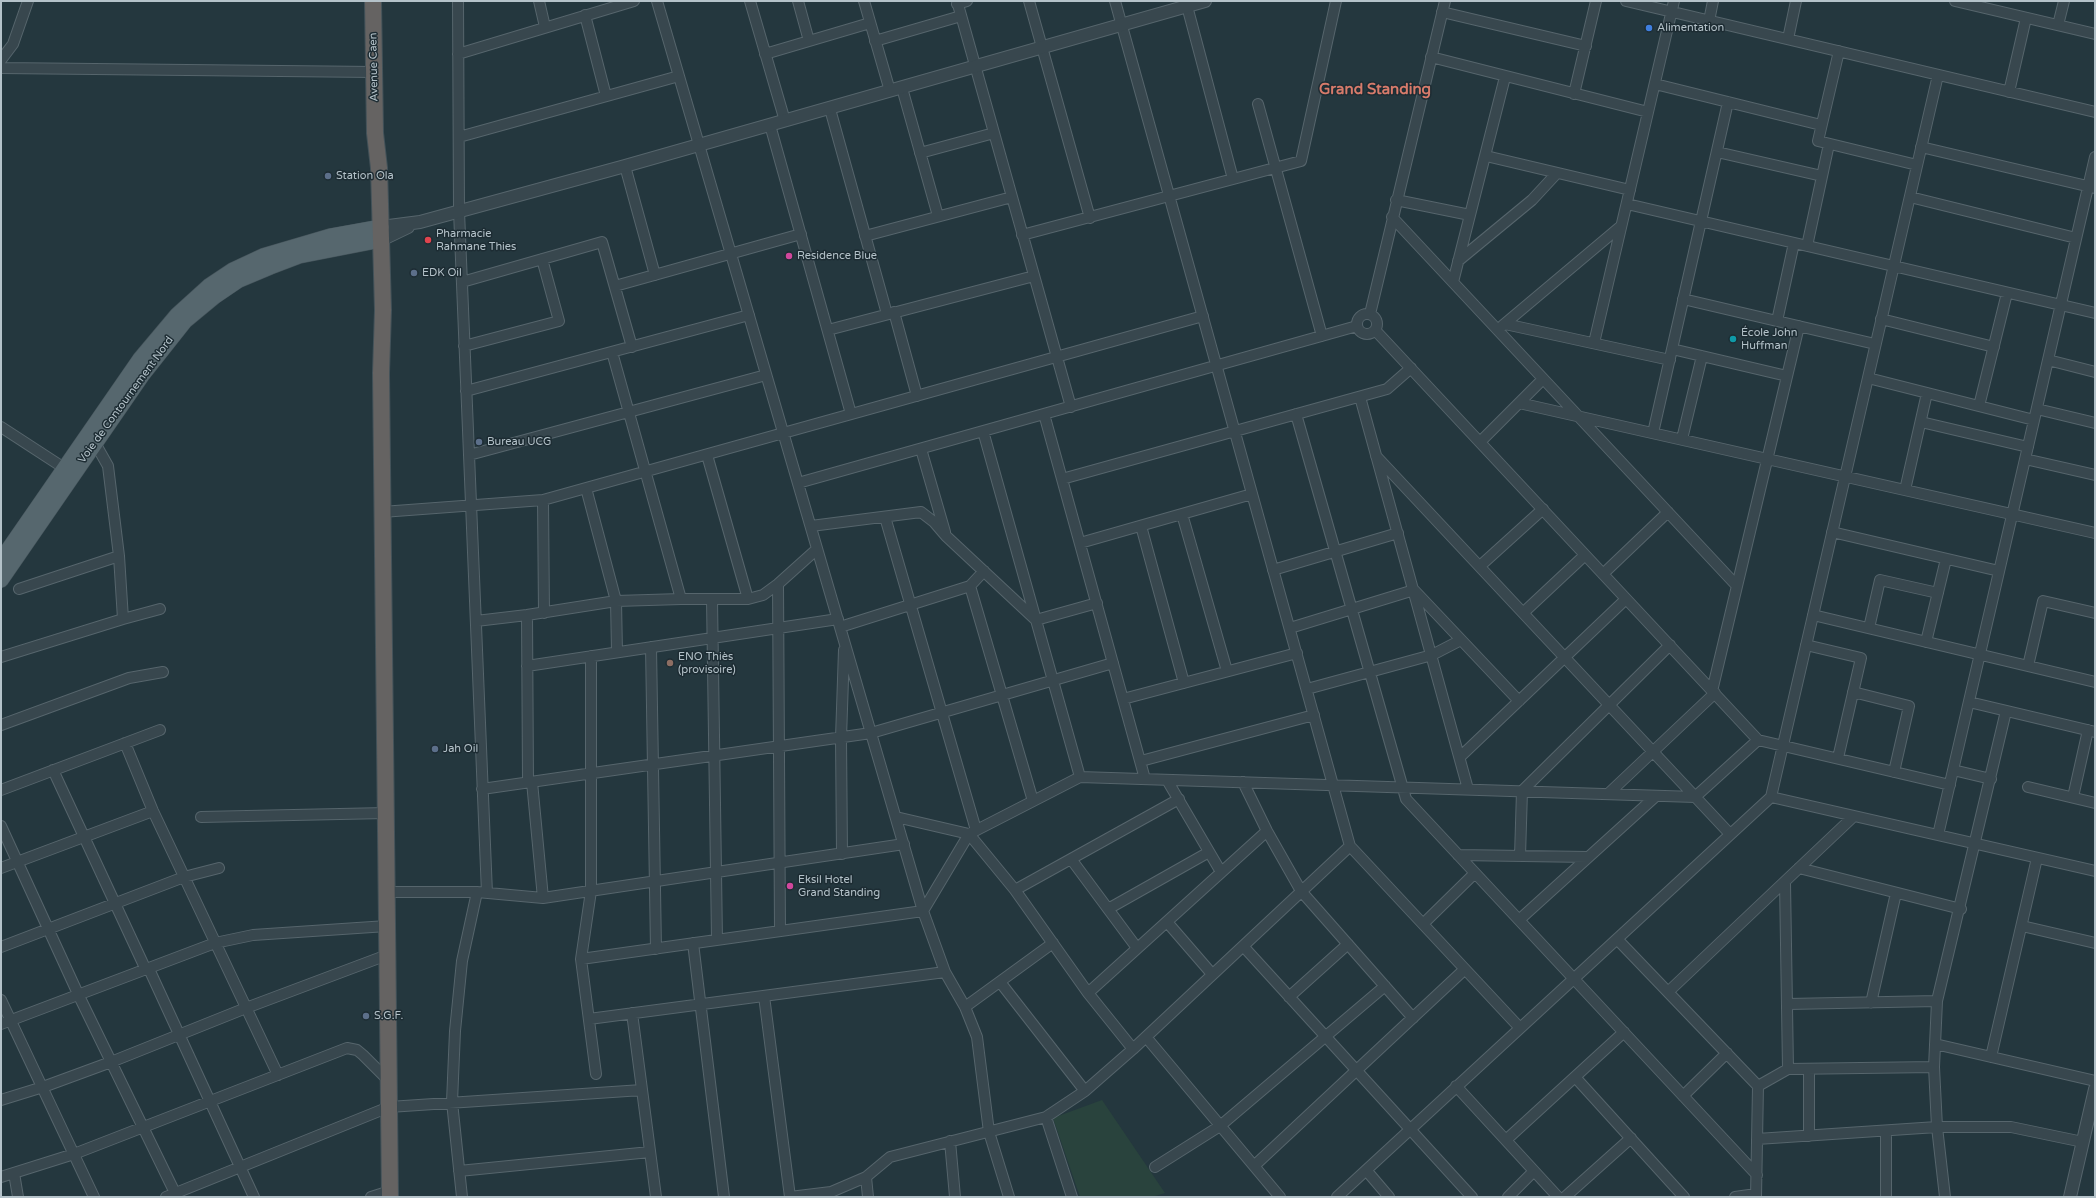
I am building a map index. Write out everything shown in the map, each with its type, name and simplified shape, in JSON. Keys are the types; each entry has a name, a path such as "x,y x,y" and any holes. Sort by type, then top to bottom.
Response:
{"highway":[{"name":"Avenue Caen","path":"373,1 377,234 374,310 381,373 390,1194"}],"main road":[{"name":"Voie de Contournement Nord","path":"1,580 95,443 177,315 209,286 233,270 263,256 296,245 377,234"},
{"name":"Voie de Contournement Nord","path":"1,560 64,468 149,357"}],"street":[{"path":"1,60 13,44 28,1"},
{"path":"458,1 459,211 482,789 482,893 462,961 457,994 452,1102 462,1197"},
{"path":"539,1 545,27"},
{"path":"458,54 634,1"},
{"path":"750,1 785,121"},
{"path":"798,1 809,41"},
{"path":"864,1 890,91"},
{"path":"1029,1 1090,218"},
{"path":"1115,1 1350,846 1520,1028"},
{"path":"1022,236 1301,161 1336,1"},
{"path":"1370,314 1396,200 1445,1"},
{"path":"1574,94 1596,1"},
{"path":"1626,1 2095,112"},
{"path":"1594,343 1674,1"},
{"path":"1709,21 1714,1"},
{"path":"1788,39 1796,1"},
{"path":"1955,1 2095,34"},
{"path":"2058,25 2064,1"},
{"path":"661,2 679,76 699,146 923,911 945,972 966,1007 977,1037 989,1132 1009,1197"},
{"path":"960,2 961,16 1070,407"},
{"path":"377,234 699,146 1196,3 1233,179"},
{"path":"1442,12 1586,46"},
{"path":"585,15 606,96"},
{"path":"875,41 961,16"},
{"path":"2009,92 2026,18"},
{"path":"765,54 870,23"},
{"path":"1839,51 1818,141 1917,165"},
{"path":"1431,57 1505,77 1648,112"},
{"path":"1,68 374,72"},
{"path":"1337,1197 1770,797 1938,75"},
{"path":"458,138 679,76"},
{"path":"1452,282 1486,156 1505,77"},
{"path":"1655,84 1822,125"},
{"path":"902,88 938,216"},
{"path":"1653,433 1728,102"},
{"path":"1258,104 1322,336"},
{"path":"830,108 865,236 917,396"},
{"path":"770,125 851,414"},
{"path":"920,153 994,133"},
{"path":"1807,246 1829,144"},
{"path":"1921,147 2092,188"},
{"path":"1717,152 1822,176"},
{"path":"1486,156 1630,190"},
{"path":"1938,835 2076,238 2092,188 2095,157"},
{"path":"625,166 655,275"},
{"path":"1458,261 1532,200 1557,173"},
{"path":"865,236 1012,196"},
{"path":"1910,197 2076,238"},
{"path":"1396,200 1470,215"},
{"path":"1626,204 2095,313"},
{"path":"1392,217 1452,282 1501,327 1543,379 1737,586"},
{"path":"1501,327 1621,226"},
{"path":"615,286 801,234"},
{"path":"462,282 602,242 632,347"},
{"path":"1777,321 1794,243"},
{"path":"464,346 559,321 542,259"},
{"path":"828,330 1034,276"},
{"path":"1979,406 2007,293"},
{"path":"1683,300 1876,344"},
{"path":"1370,314 1360,316 1358,326 1360,331 1365,334 1375,330"},
{"path":"1370,314 1377,320 1375,330"},
{"path":"466,391 749,316"},
{"path":"382,512 543,500 1203,316"},
{"path":"1881,319 1994,347"},
{"path":"798,484 1358,326"},
{"path":"1608,794 1714,692 1737,586 1799,326"},
{"path":"1501,327 1594,343 1670,360"},
{"path":"1375,330 1758,740 1950,785"},
{"path":"1672,349 1787,376"},
{"path":"612,352 682,599"},
{"path":"1682,439 1702,356"},
{"path":"2048,360 2095,372"},
{"path":"1062,479 1387,389 1411,368"},
{"path":"469,455 766,375"},
{"path":"1868,378 2034,420"},
{"path":"1480,442 1543,379"},
{"path":"1905,490 1927,393"},
{"path":"1360,397 1468,790"},
{"path":"1519,403 2095,533"},
{"path":"2036,409 2095,423"},
{"path":"1044,414 1145,779"},
{"path":"1296,414 1370,672 1401,787 1406,799 1757,1175"},
{"path":"1921,422 2028,447"},
{"path":"1,427 64,468"},
{"path":"983,431 1080,777"},
{"path":"95,443 108,466 119,556 123,619"},
{"path":"921,449 946,536"},
{"path":"707,455 748,599"},
{"path":"1376,456 1730,834"},
{"path":"2025,459 2095,476"},
{"path":"586,488 616,601 617,652"},
{"path":"1080,543 1252,494"},
{"path":"543,500 544,613"},
{"path":"1480,566 1543,509"},
{"path":"811,526 921,512 934,522 946,536 1036,620"},
{"path":"1603,574 1668,512"},
{"path":"1182,514 1227,671"},
{"path":"885,516 942,713 973,832 1088,993 1133,1048"},
{"path":"1141,526 1184,683"},
{"path":"1832,532 1999,571"},
{"path":"1274,570 1398,533"},
{"path":"476,621 527,616 616,601 748,599 763,595 778,584 817,549"},
{"path":"1523,613 1585,555"},
{"path":"19,589 119,556"},
{"path":"1926,642 1946,559"},
{"path":"527,666 778,628 839,623 911,605 970,586 984,571"},
{"path":"1869,628 1880,580 1938,593"},
{"path":"778,584 780,931"},
{"path":"970,586 1033,801"},
{"path":"1290,628 1414,590"},
{"path":"1414,590 1520,701"},
{"path":"712,599 717,940"},
{"path":"1460,757 1626,599"},
{"path":"2028,666 2043,601 2095,613"},
{"path":"1036,620 1097,603"},
{"path":"1,657 160,609"},
{"path":"1813,615 2095,682"},
{"path":"527,616 530,782 544,898"},
{"path":"842,854 841,738 844,640"},
{"path":"1307,689 1432,655 1461,640"},
{"path":"1806,645 1861,658 1838,758"},
{"path":"1520,856 1522,791 1609,704 1670,646"},
{"path":"651,647 656,948"},
{"path":"1124,699 1296,652"},
{"path":"591,656 591,891 581,959 596,1074"},
{"path":"482,789 871,733 1113,663"},
{"path":"1,725 129,678 162,672"},
{"path":"1853,692 1909,706 1894,772"},
{"path":"1969,702 2092,731 2073,797"},
{"path":"1945,1197 1937,1127 1934,1067 1938,1001 1961,909 2006,711"},
{"path":"1141,761 1314,715"},
{"path":"1,790 160,730"},
{"path":"581,959 923,911 973,832 1080,777 1333,784 1695,797 1758,740"},
{"path":"125,743 153,811 278,1075"},
{"path":"53,770 254,1197"},
{"path":"1953,770 1991,779"},
{"path":"1167,780 1221,872"},
{"path":"1243,782 1267,831 1301,891 1413,1018"},
{"path":"2028,787 2095,803"},
{"path":"1519,920 1656,796"},
{"path":"1770,797 2095,871"},
{"path":"1015,890 1179,799"},
{"path":"1,868 153,811"},
{"path":"201,817 386,813"},
{"path":"1668,992 1854,816"},
{"path":"896,817 973,832"},
{"path":"1,826 79,996 143,1127 173,1196 240,1167 389,1107 642,1090"},
{"path":"1088,993 1267,831"},
{"path":"386,892 482,893 544,898 904,844"},
{"path":"764,996 790,1197 819,1195 832,1192 866,1177 890,1156 1046,1117 1085,1091 1146,1037 1350,846"},
{"path":"1108,909 1209,852"},
{"path":"1458,855 1588,857"},
{"path":"1991,1057 2037,858"},
{"path":"1071,859 1137,948"},
{"path":"1,947 184,877 219,868"},
{"path":"1799,868 1961,909"},
{"path":"1423,924 1475,873"},
{"path":"1785,882 1788,1069"},
{"path":"1871,1003 1896,893"},
{"path":"1167,922 1212,974"},
{"path":"1,1024 147,970 215,942 253,936 387,926"},
{"path":"2022,926 2095,943"},
{"path":"1617,939 1758,1086 1756,1196 1735,1197"},
{"path":"693,943 724,1197"},
{"path":"966,1007 1053,943"},
{"path":"1289,997 1348,944"},
{"path":"1243,946 1472,1197"},
{"path":"1,1100 43,1087 111,1062 246,1008 387,956"},
{"path":"1254,1166 1465,969"},
{"path":"589,1019 945,972"},
{"path":"1000,982 1085,1091"},
{"path":"1155,1167 1220,1126 1385,986"},
{"path":"1,1000 94,1197"},
{"path":"1788,1004 1938,1001"},
{"path":"632,1013 656,1197"},
{"path":"1506,1140 1624,1032"},
{"path":"1146,1037 1280,1197"},
{"path":"1935,1044 2095,1081"},
{"path":"1,1177 74,1154 347,1048 357,1050 388,1080"},
{"path":"1683,1096 1727,1053"},
{"path":"1758,1086 1788,1069 1934,1067"},
{"path":"1809,1069 1809,1136"},
{"path":"1575,1076 1684,1197"},
{"path":"1456,1086 1558,1197"},
{"path":"2070,1197 2095,1089"},
{"path":"1046,1117 1072,1197"},
{"path":"1757,1140 1886,1132 1937,1127 2011,1127 2082,1142"},
{"path":"1886,1132 1886,1197"},
{"path":"1565,1197 1631,1138"},
{"path":"950,1141 955,1197"},
{"path":"459,1171 650,1152"},
{"path":"1366,1170 1389,1197"},
{"path":"1508,1197 1534,1171"},
{"path":"14,1173 18,1197"},
{"path":"866,1177 868,1197"},
{"path":"371,1197 390,1194"}],"green space":[{"path":"1102,1100 1165,1193 1152,1197 1080,1197 1053,1118"}],"place":[{"name":"Alimentation","path":"1649,28"},
{"name":"Station Ola","path":"328,176"},
{"name":"Pharmacie Rahmane Thies","path":"428,240"},
{"name":"Residence Blue","path":"789,256"},
{"name":"EDK Oil","path":"414,273"},
{"name":"École John Huffman","path":"1733,339"},
{"name":"Bureau UCG","path":"479,442"},
{"name":"ENO Thiès (provisoire)","path":"670,663"},
{"name":"Jah Oil","path":"435,749"},
{"name":"Eksil Hotel Grand Standing","path":"790,886"},
{"name":"S.G.F.","path":"366,1016"}],"district":[{"name":"Grand Standing","path":"1375,90"}]}
